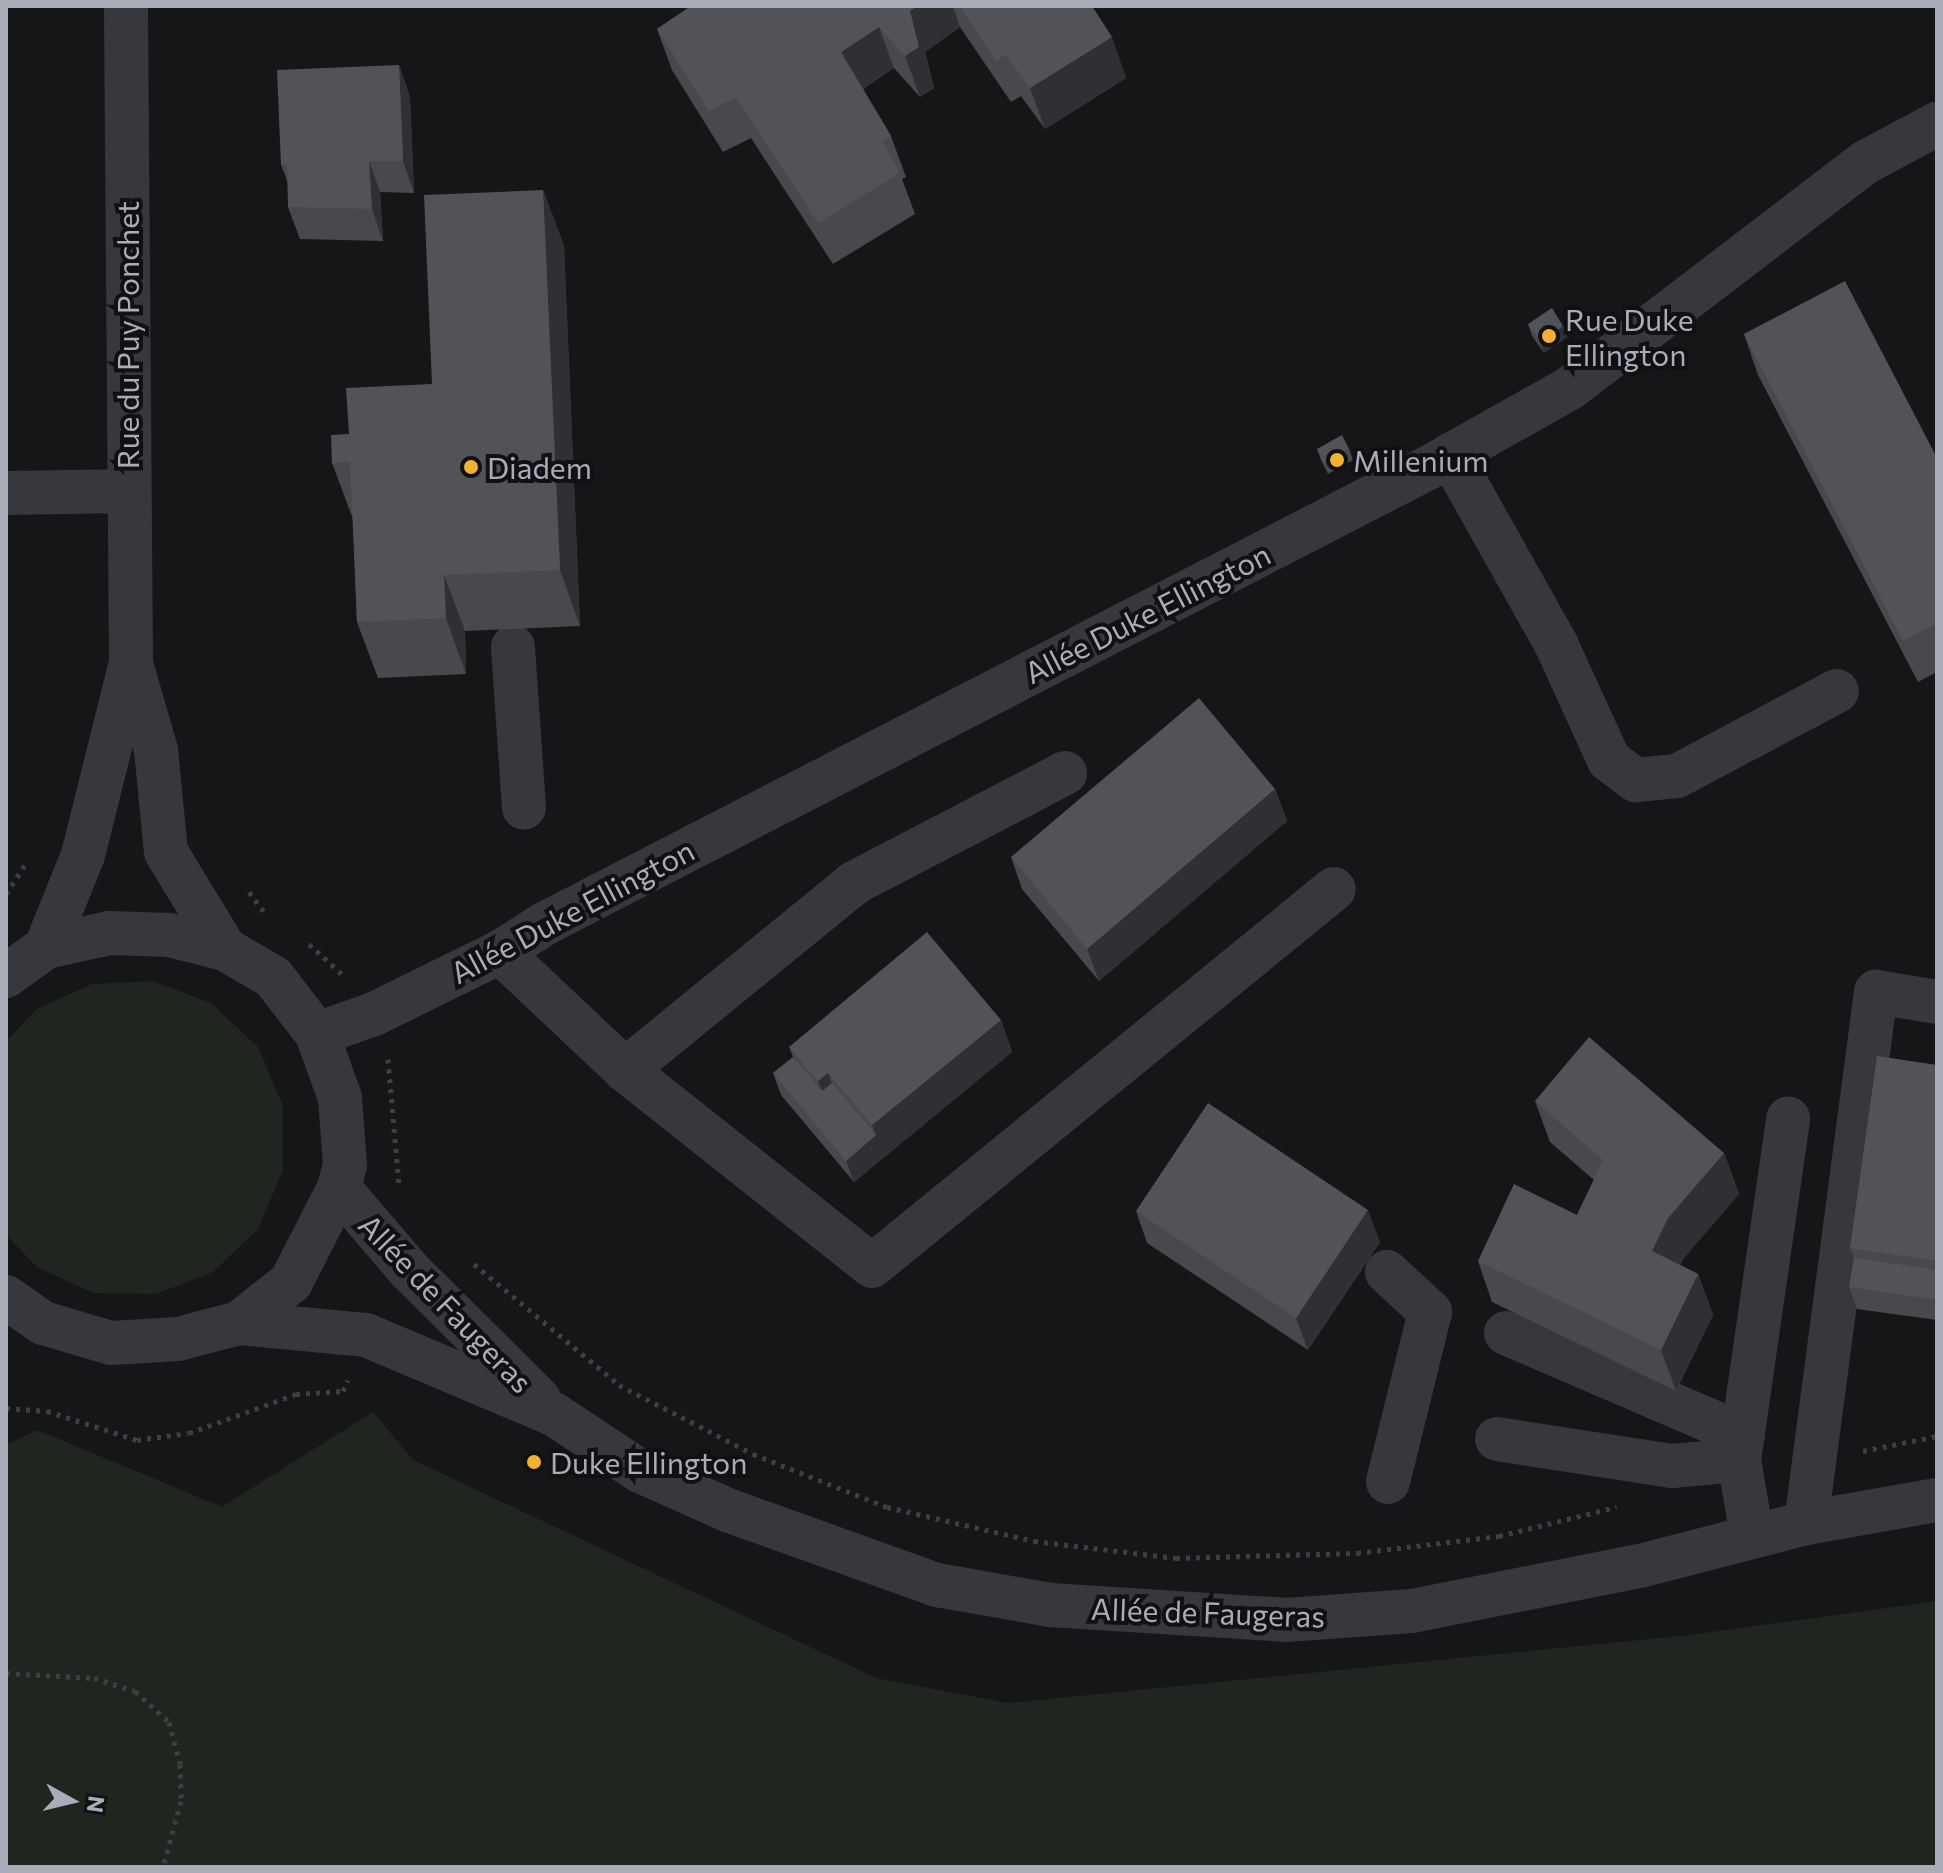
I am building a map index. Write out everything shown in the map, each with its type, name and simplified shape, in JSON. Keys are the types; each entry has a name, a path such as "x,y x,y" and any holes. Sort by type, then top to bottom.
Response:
{"street":[{"name":"Rue du Puy Ponchet","path":"126,6 127,491 131,663"},
{"name":"Allée Duke Ellington","path":"317,1034 374,1014 500,952 1450,455 1570,388 1866,162 1937,124"},
{"path":"1450,455 1557,646 1609,760 1636,780 1677,776 1837,691"},
{"path":"6,493 127,491"},
{"path":"513,647 524,808"},
{"path":"46,947 83,855 131,663"},
{"path":"131,663 156,750 166,852 225,949"},
{"path":"625,1070 854,883 1065,773"},
{"path":"500,952 625,1070 872,1266 1334,889"},
{"path":"6,976 46,947 109,933 169,935 225,949 273,977 317,1034 340,1098 345,1165 339,1188 291,1282 239,1323 178,1339 111,1343 43,1323 6,1297"},
{"path":"1806,1523 1811,1461 1876,992 1937,1002"},
{"path":"1752,1536 1741,1447 1788,1118"},
{"name":"Allée de Faugeras","path":"339,1188 409,1270 555,1415"},
{"path":"1387,1272 1430,1312 1388,1482"},
{"name":"Allée de Faugeras","path":"239,1323 366,1335 555,1415 640,1471 832,1551 937,1585 1050,1605 1286,1620 1412,1611 1640,1566 1806,1523 1937,1500"},
{"path":"1506,1333 1741,1447"},
{"path":"1497,1439 1672,1466 1741,1447"}],"path":[{"path":"242,881 267,917 279,925"},
{"path":"302,939 325,954 374,1014 392,1070 399,1185 408,1195"},
{"path":"465,1256 619,1385 753,1454 887,1507 1034,1541 1176,1558 1357,1553 1499,1536 1621,1506"},
{"path":"6,1408 47,1411 137,1440 189,1433 296,1394 343,1391 366,1335"},
{"path":"1811,1461 1937,1436"},
{"path":"6,1673 94,1678 135,1691 169,1722 180,1764 181,1801 163,1867"}],"shaded area":[{"path":"152,981 211,1003 258,1047 283,1106 283,1170 258,1229 213,1272 156,1294 93,1293 37,1267 6,1235 6,1041 37,1009 92,984"},
{"path":"373,1412 413,1460 876,1678 1008,1703 1690,1635 1937,1601 1937,1867 6,1867 6,1445 37,1430 222,1507"}],"building":[{"path":"691,6 917,6 910,11 919,47 905,56 879,27 841,52 891,136 882,141 900,173 818,223 736,97 709,111 657,29"},
{"path":"959,6 1092,6 1112,37 1030,88 1006,55 996,61"},
{"path":"399,65 403,161 369,161 372,209 288,207 287,165 281,165 277,70"},
{"name":"Diadem","path":"543,190 560,570 444,575 446,618 357,622 350,462 332,463 331,435 349,434 346,388 432,384 424,195"},
{"path":"1845,281 1937,458 1937,623 1903,641 1744,334"},
{"path":"1552,308 1563,326 1540,342 1528,324"},
{"path":"1342,435 1349,449 1324,463 1317,449"},
{"path":"1199,698 1275,789 1087,949 1011,857"},
{"path":"927,932 1001,1020 872,1125 828,1073 818,1081 789,1047"},
{"path":"1589,1037 1724,1153 1668,1218 1652,1251 1698,1274 1661,1350 1478,1261 1514,1184 1577,1215 1603,1160 1535,1101"},
{"path":"1877,1056 1937,1065 1937,1261 1850,1248"},
{"path":"793,1057 822,1091 832,1083 876,1135 846,1161 773,1073"},
{"path":"1208,1103 1368,1210 1296,1318 1136,1211"},
{"path":"1854,1258 1937,1270 1937,1300 1849,1287"}],"place":[{"name":"Rue Duke Ellington","path":"1549,336"},
{"name":"Millenium","path":"1337,460"},
{"name":"Diadem","path":"471,467"},
{"name":"Duke Ellington","path":"534,1462"}]}
